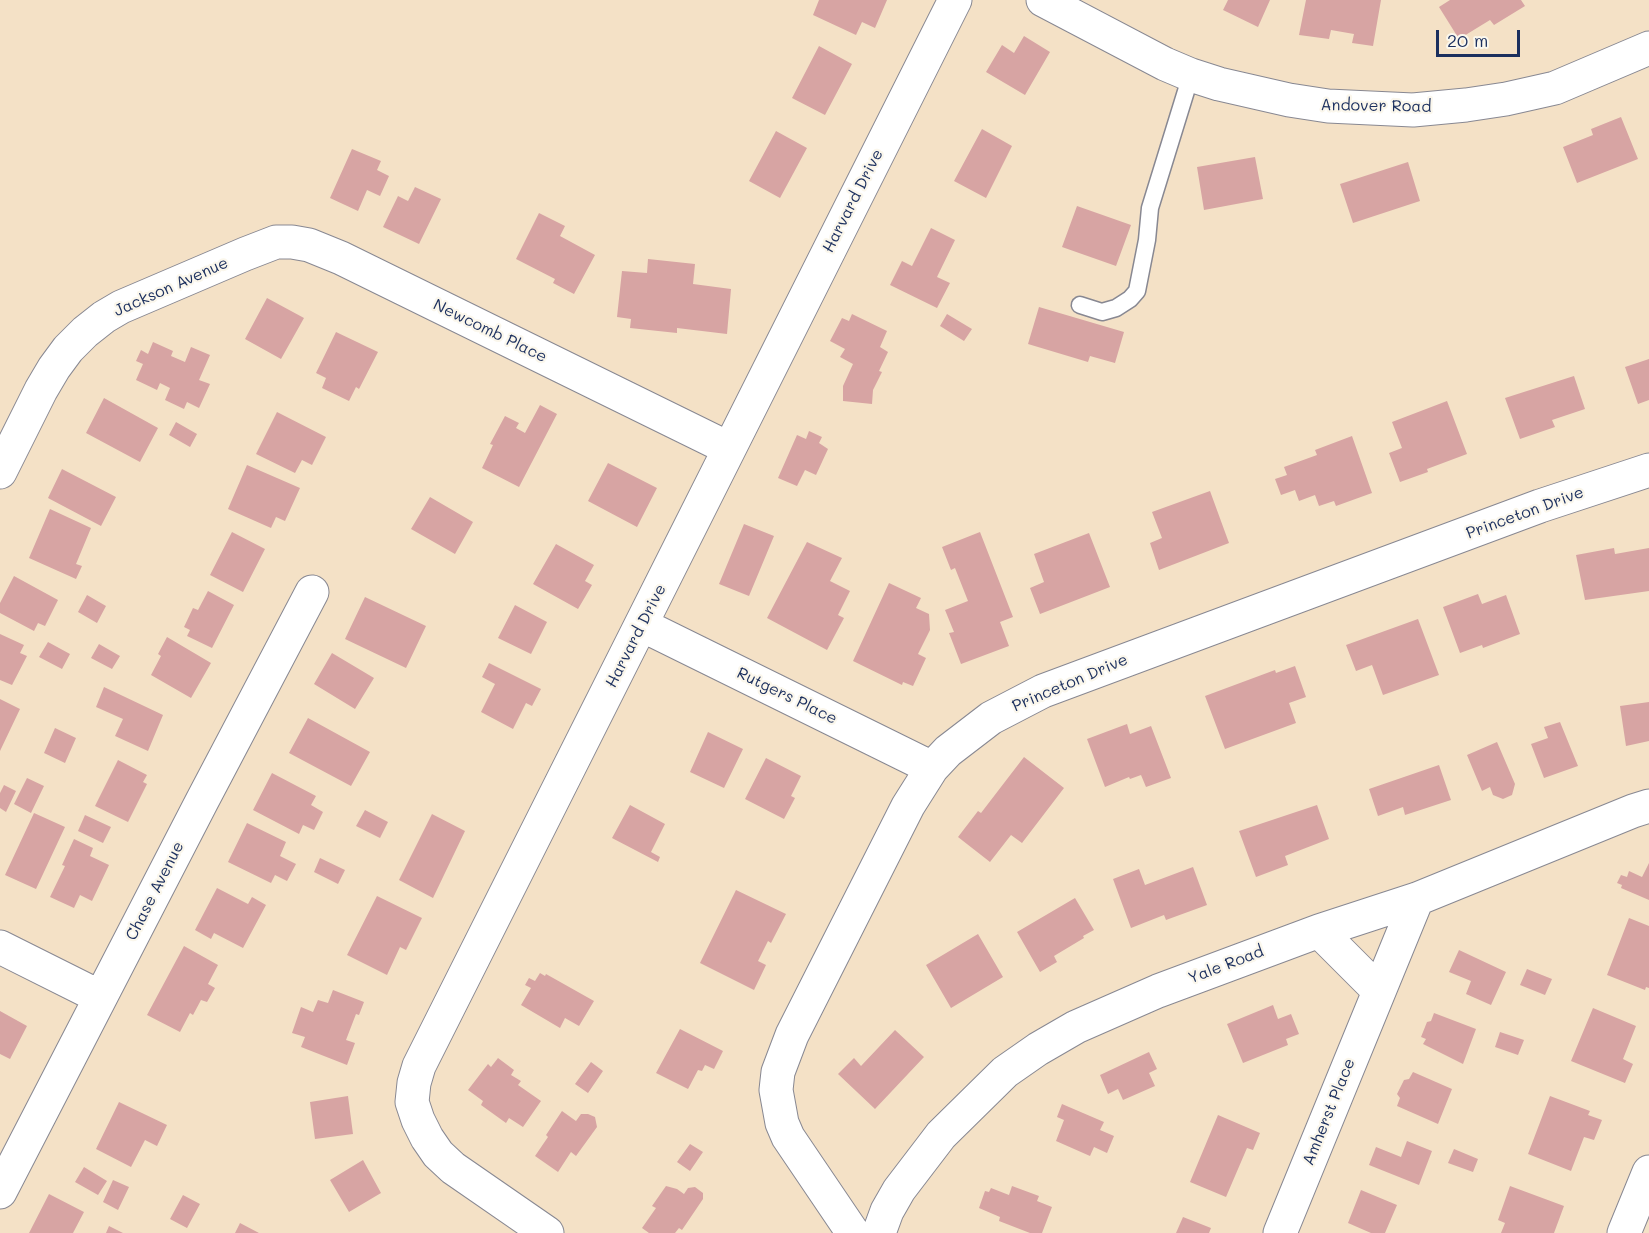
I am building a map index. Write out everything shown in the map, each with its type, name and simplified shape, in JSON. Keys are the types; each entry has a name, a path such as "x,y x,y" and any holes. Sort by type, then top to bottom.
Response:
{"street":[{"name":"Harvard Drive","path":"547,1233 453,1168 438,1154 418,1120 412,1102 419,1066 955,0"},
{"name":"Andover Road","path":"1043,0 1191,75 1289,100 1328,106 1413,110 1506,99 1555,88 1649,48"},
{"name":"Newcomb Place","path":"245,254 284,242 309,245 324,251 728,448"},
{"name":"Jackson Avenue","path":"0,471 49,375 68,349 104,316 245,254"},
{"name":"Princeton Drive","path":"853,1233 788,1137 782,1124 776,1090 778,1072 802,1014 908,806 932,768 967,735 991,718 1043,691 1540,506 1649,470"},
{"name":"Chase Avenue","path":"0,1192 312,592"},
{"name":"Rutgers Place","path":"642,625 932,768"},
{"name":"Yale Road","path":"879,1233 887,1211 900,1190 941,1135 1005,1072 1038,1049 1077,1027 1128,1003 1319,931 1417,899 1649,806"},
{"name":"Amherst Place","path":"1280,1233 1417,899"},
{"path":"1319,931 1379,991"},
{"path":"0,947 100,997"},
{"path":"1624,1233 1649,1172"}],"lane":[{"path":"1080,305 1102,312 1116,308 1130,299 1137,291 1147,240 1150,208 1191,75"}],"building":[{"path":"819,0 887,0 875,28 862,22 856,35 813,15"},
{"path":"1228,0 1270,0 1258,27 1223,10"},
{"path":"1306,0 1381,0 1373,46 1352,43 1354,34 1331,30 1329,39 1299,35"},
{"path":"1450,0 1521,0 1525,6 1494,25 1490,20 1459,39 1439,7"},
{"path":"1024,36 1050,52 1025,95 986,72 1002,45 1014,53"},
{"path":"819,46 852,64 825,115 792,98"},
{"path":"1621,117 1638,159 1577,183 1563,147 1593,135 1591,129"},
{"path":"982,129 1012,146 986,198 954,181"},
{"path":"776,131 807,148 780,198 749,181"},
{"path":"352,149 381,161 377,170 389,176 380,196 367,190 358,211 330,198"},
{"path":"1255,157 1263,199 1204,210 1197,167"},
{"path":"1408,162 1420,201 1353,223 1340,184"},
{"path":"415,187 441,199 419,244 383,227 398,196 408,201"},
{"path":"1077,206 1131,225 1116,266 1062,247"},
{"path":"539,213 565,226 560,236 595,255 574,294 553,283 555,279 516,259"},
{"path":"931,228 955,240 937,277 950,283 937,308 890,285 902,261 912,266"},
{"path":"648,259 695,264 693,284 731,289 727,334 677,328 677,333 630,328 631,319 617,317 622,271 647,273"},
{"path":"267,298 304,318 281,359 245,339"},
{"path":"1039,307 1124,332 1115,363 1090,356 1088,362 1028,344"},
{"path":"852,314 887,331 880,347 888,352 873,390 872,404 843,401 843,386 853,364 840,357 845,349 830,341 842,318 849,321"},
{"path":"947,314 972,329 964,341 940,326"},
{"path":"336,332 378,352 359,389 356,387 349,401 322,388 326,378 316,373"},
{"path":"153,342 173,351 171,356 185,362 191,347 210,355 199,380 210,384 199,408 187,402 184,409 165,400 170,388 160,383 157,390 136,380 143,364 136,361 141,350 148,354"},
{"path":"1649,359 1649,400 1638,404 1625,367"},
{"path":"1574,376 1585,409 1552,420 1555,427 1520,439 1505,398"},
{"path":"104,398 158,428 140,462 86,433"},
{"path":"1447,401 1467,454 1400,482 1389,453 1402,448 1392,422"},
{"path":"540,405 557,414 519,487 482,468 493,445 490,444 505,416 519,423 516,428 525,433"},
{"path":"277,412 326,437 312,465 302,460 295,473 256,454"},
{"path":"176,422 197,434 190,447 169,435"},
{"path":"809,431 822,437 819,443 828,449 816,475 805,470 797,486 778,478 797,435 806,439"},
{"path":"1352,436 1372,493 1336,506 1334,501 1319,506 1315,495 1299,501 1295,490 1281,495 1275,479 1287,475 1284,467 1317,455 1315,450"},
{"path":"608,463 657,488 637,527 588,501"},
{"path":"247,465 300,488 285,521 276,517 271,528 228,509"},
{"path":"62,469 116,497 101,526 48,498"},
{"path":"1210,491 1229,543 1159,570 1150,543 1162,538 1152,512"},
{"path":"430,497 473,522 455,554 411,529"},
{"path":"50,509 91,528 76,564 82,566 76,579 29,558"},
{"path":"744,524 774,536 749,596 719,584"},
{"path":"232,532 265,549 243,592 210,575"},
{"path":"980,532 1013,617 1000,622 1009,646 961,664 949,633 954,632 945,610 968,601 955,568 951,570 942,547"},
{"path":"1089,533 1110,587 1040,614 1030,588 1044,582 1034,554"},
{"path":"807,542 842,558 830,581 850,591 838,615 844,618 827,650 767,618"},
{"path":"556,544 594,565 585,581 592,585 578,609 533,584"},
{"path":"1614,548 1615,554 1649,548 1649,591 1585,600 1576,555"},
{"path":"14,576 58,600 45,626 38,623 34,631 0,613 0,603"},
{"path":"889,583 921,598 916,608 929,614 930,630 918,654 926,658 913,686 903,682 902,685 853,661"},
{"path":"208,591 234,605 212,648 187,636 190,630 184,627 193,608 198,610"},
{"path":"1478,594 1482,604 1506,595 1520,634 1483,648 1482,645 1460,653 1443,607"},
{"path":"87,595 106,606 97,623 78,612"},
{"path":"365,597 426,626 406,668 345,639"},
{"path":"515,605 547,622 531,654 498,638"},
{"path":"1418,619 1439,675 1383,695 1372,665 1356,671 1346,645"},
{"path":"0,634 24,645 20,653 27,656 12,685 0,680"},
{"path":"167,637 211,663 191,698 151,675 161,656 158,654"},
{"path":"48,642 70,654 62,669 39,657"},
{"path":"99,644 120,656 112,669 91,658"},
{"path":"332,653 374,678 355,709 314,684"},
{"path":"489,663 541,689 532,706 526,703 513,729 481,712 495,684 482,677"},
{"path":"1295,666 1306,697 1289,703 1296,723 1225,749 1205,696 1275,670 1276,673"},
{"path":"104,687 163,715 148,751 115,736 123,719 96,707"},
{"path":"0,699 20,709 0,751"},
{"path":"1649,702 1649,741 1626,746 1620,706"},
{"path":"308,718 370,752 351,786 289,753"},
{"path":"1560,722 1578,766 1544,778 1531,744 1548,738 1544,727"},
{"path":"1127,724 1130,734 1151,726 1171,778 1146,787 1141,775 1130,779 1129,777 1105,787 1087,739"},
{"path":"55,728 76,738 65,763 44,753"},
{"path":"708,732 743,749 724,788 690,772"},
{"path":"1497,742 1515,784 1512,795 1503,799 1493,795 1490,787 1482,791 1467,755"},
{"path":"1024,757 1064,788 1022,843 1011,835 990,862 958,837 978,811 981,813"},
{"path":"766,758 801,776 791,796 795,798 784,819 745,799"},
{"path":"118,760 147,775 143,782 147,784 128,822 95,806"},
{"path":"1439,765 1451,800 1405,815 1403,807 1378,816 1369,789"},
{"path":"272,773 316,796 311,805 323,812 314,830 303,825 299,834 253,810"},
{"path":"27,778 44,786 31,813 14,804"},
{"path":"4,785 16,791 6,812 0,808 0,793"},
{"path":"630,805 665,824 651,852 660,857 658,862 612,838"},
{"path":"1317,805 1329,839 1285,856 1288,865 1256,877 1239,831"},
{"path":"365,810 388,822 380,838 356,826"},
{"path":"34,813 65,827 36,889 5,875"},
{"path":"432,814 465,831 433,898 399,880"},
{"path":"85,815 111,827 103,843 78,831"},
{"path":"247,823 286,842 280,856 296,864 287,881 275,875 271,883 228,862"},
{"path":"74,839 93,848 90,856 109,865 92,901 80,895 74,908 50,897 65,866 62,865"},
{"path":"320,858 345,870 338,884 314,872"},
{"path":"1649,863 1649,900 1621,888 1622,885 1617,883 1621,875 1627,877 1629,871 1642,877"},
{"path":"1193,867 1207,905 1166,920 1164,915 1131,928 1113,879 1139,869 1145,885"},
{"path":"217,888 248,904 252,897 266,905 243,948 214,933 211,939 195,930"},
{"path":"736,890 786,914 771,943 768,941 758,961 766,965 754,990 700,963"},
{"path":"377,896 422,918 406,950 400,947 387,975 347,955"},
{"path":"1075,898 1094,930 1054,956 1057,962 1040,972 1017,932"},
{"path":"1629,918 1649,926 1649,988 1646,987 1645,990 1607,975"},
{"path":"978,934 1003,977 951,1008 926,965"},
{"path":"184,946 218,965 208,984 215,988 207,1002 201,1000 193,1015 190,1013 180,1032 147,1015"},
{"path":"1459,950 1506,972 1491,1005 1466,994 1471,981 1449,972"},
{"path":"1527,969 1552,979 1545,995 1520,985"},
{"path":"540,973 545,976 546,974 594,1001 579,1026 565,1018 560,1028 521,1005 531,988 525,985 529,978 535,981"},
{"path":"333,990 364,1002 359,1015 356,1014 346,1040 355,1043 347,1065 301,1047 305,1037 292,1033 301,1007 313,1012 318,1000 328,1003"},
{"path":"1273,1005 1278,1019 1291,1014 1299,1034 1286,1039 1288,1045 1243,1063 1227,1024"},
{"path":"1593,1008 1636,1026 1623,1059 1633,1064 1625,1083 1571,1061"},
{"path":"0,1011 27,1026 10,1059 0,1054"},
{"path":"1434,1013 1476,1029 1463,1064 1423,1044 1426,1039 1421,1037 1427,1022 1431,1021"},
{"path":"680,1029 723,1051 714,1069 705,1065 702,1071 698,1070 688,1089 656,1073"},
{"path":"895,1030 924,1057 875,1109 838,1074 854,1058 861,1066"},
{"path":"1500,1032 1524,1040 1518,1055 1495,1047"},
{"path":"1149,1052 1157,1069 1149,1073 1155,1086 1123,1100 1118,1089 1108,1094 1100,1075"},
{"path":"498,1058 514,1070 511,1075 521,1081 518,1085 541,1101 523,1127 509,1118 506,1123 481,1105 483,1101 468,1090 488,1064 491,1067"},
{"path":"591,1062 603,1071 588,1093 575,1084"},
{"path":"1413,1072 1452,1089 1438,1124 1397,1106 1400,1098 1397,1094 1404,1080 1409,1079"},
{"path":"348,1096 353,1134 315,1139 310,1102"},
{"path":"1550,1096 1590,1111 1588,1115 1602,1120 1594,1140 1584,1137 1571,1171 1528,1154"},
{"path":"119,1102 167,1125 157,1146 145,1140 131,1167 96,1149"},
{"path":"1062,1104 1104,1122 1100,1130 1114,1136 1107,1153 1094,1147 1090,1156 1056,1141 1064,1120 1057,1117"},
{"path":"562,1111 576,1121 581,1114 595,1117 597,1127 576,1156 571,1152 558,1172 535,1156"},
{"path":"1218,1115 1260,1133 1253,1150 1247,1148 1226,1197 1190,1182"},
{"path":"1407,1141 1432,1151 1419,1185 1369,1165 1376,1147 1401,1157"},
{"path":"690,1144 703,1152 690,1171 677,1162"},
{"path":"1454,1149 1478,1159 1473,1172 1448,1163"},
{"path":"363,1160 381,1193 349,1212 330,1180"},
{"path":"84,1167 107,1181 98,1195 75,1182"},
{"path":"113,1180 129,1187 118,1210 103,1202"},
{"path":"666,1186 684,1194 688,1188 695,1187 703,1193 703,1199 682,1230 679,1228 675,1233 649,1233 642,1228 656,1208 652,1206"},
{"path":"1012,1186 1039,1196 1037,1201 1052,1207 1042,1233 1030,1233 999,1221 1000,1217 979,1208 985,1191 989,1192 991,1188 1009,1195"},
{"path":"1510,1186 1564,1206 1554,1233 1501,1233 1505,1223 1498,1220"},
{"path":"1361,1190 1397,1205 1385,1233 1371,1233 1348,1223"},
{"path":"49,1194 84,1212 73,1233 29,1233"},
{"path":"183,1195 200,1204 187,1228 170,1219"},
{"path":"1183,1217 1211,1228 1209,1233 1176,1233"},
{"path":"240,1223 259,1233 235,1233"},
{"path":"109,1226 123,1233 106,1233"}]}
